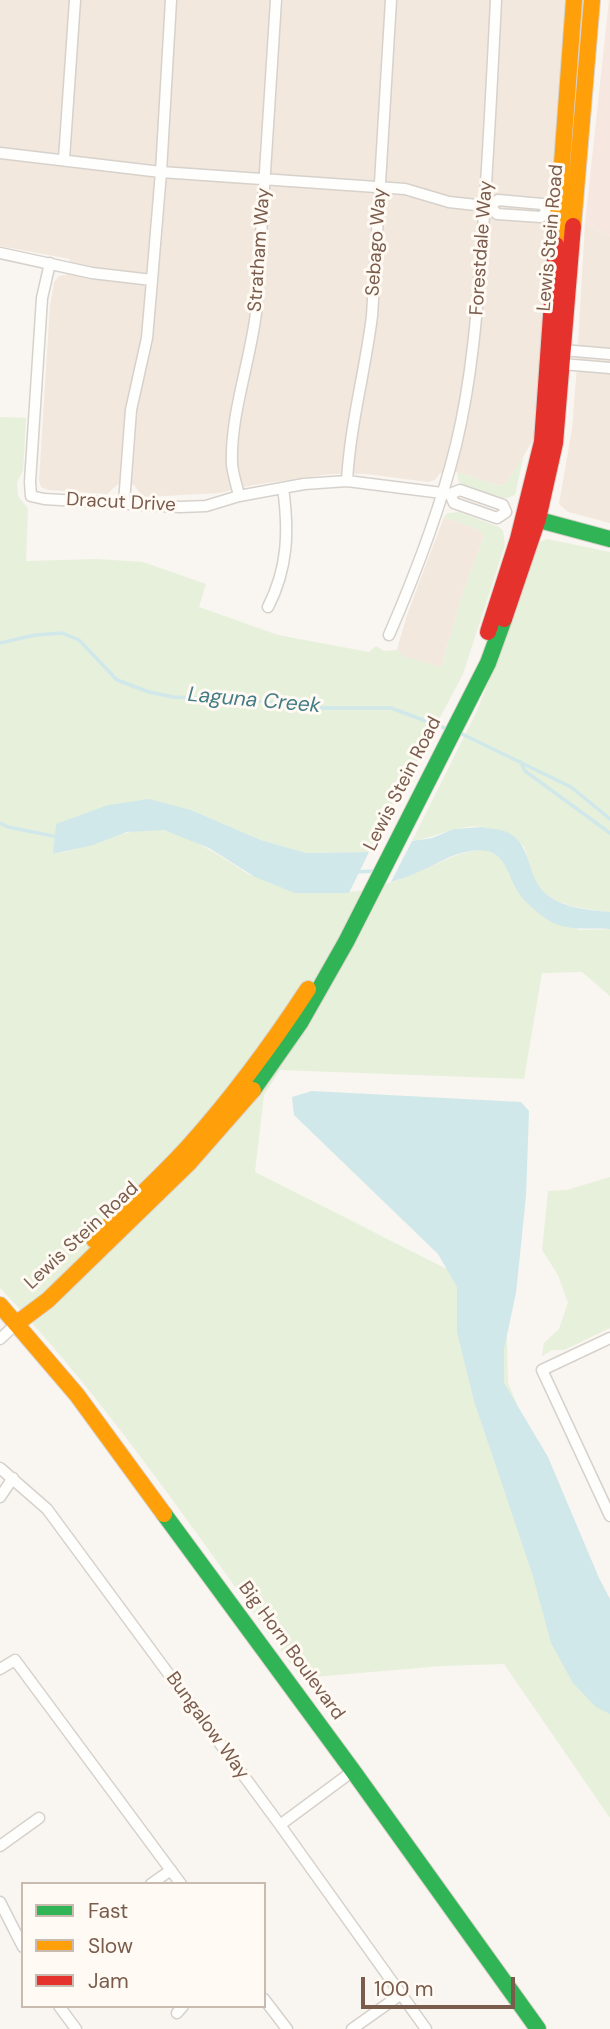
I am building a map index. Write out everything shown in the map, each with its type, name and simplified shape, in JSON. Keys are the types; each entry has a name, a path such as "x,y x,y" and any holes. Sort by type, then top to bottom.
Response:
{"street":[{"path":"64,159 75,0"},
{"path":"124,503 131,410 147,338 161,172 171,0"},
{"name":"Stratham Way","path":"239,496 232,468 232,447 256,313 276,0"},
{"name":"Sebago Way","path":"347,481 349,443 368,351 372,316 391,0"},
{"name":"Forestdale Way","path":"389,635 447,493 470,376 487,206 496,0"},
{"path":"575,0 579,10 574,77 575,84 583,92"},
{"name":"Lewis Stein Road","path":"530,517 542,443 553,212 567,100 575,0"},
{"name":"Lewis Stein Road","path":"16,1324 40,1292 188,1148 275,1040 353,918 492,650 530,517 555,443 592,0"},
{"path":"567,100 571,116 567,182 575,200"},
{"path":"0,153 161,172 405,189 449,202 487,206 497,214 541,217 553,212"},
{"path":"0,253 111,276 152,280"},
{"name":"Dracut Drive","path":"50,263 42,298 31,496 44,499 206,506 239,496 283,488 347,481 447,493 454,503 497,518 506,512 530,517"},
{"path":"563,357 610,354"},
{"path":"563,357 610,368"},
{"path":"268,607 282,574 285,558 287,526 283,488"},
{"path":"530,517 610,539"},
{"name":"Big Horn Boulevard","path":"0,1306 77,1395 353,1771 538,2029"},
{"path":"0,1339 16,1324"},
{"path":"610,1338 542,1370 610,1516"},
{"name":"Bungalow Way","path":"0,1468 47,1509 280,1825 426,2029"},
{"path":"0,1497 13,1478"},
{"path":"0,1669 15,1660 180,1882"},
{"path":"280,1825 353,1771"},
{"path":"0,1846 39,1818"},
{"path":"154,1882 171,1870"},
{"path":"0,1902 21,1943"},
{"path":"352,2029 400,1995"},
{"path":"266,2002 287,2029"},
{"path":"60,2008 76,2029"}],"shaded area":[{"path":"0,0 571,0 535,437 508,481 500,486 457,472 440,473 435,480 428,482 366,474 330,474 253,485 220,493 143,497 134,485 117,485 107,494 48,490 41,487 39,480 50,306 54,282 59,276 66,275 70,259 0,246"},
{"path":"610,0 610,236 585,223"},
{"path":"585,223 610,236 610,523 568,512 559,504 572,429"},
{"path":"444,517 480,530 484,537 464,590 441,667 402,656 397,650 407,615"}],"green space":[{"path":"0,417 26,418 23,471 17,482 18,496 28,509 26,561 97,559 143,562 206,584 199,607 278,635 369,652 376,646 384,651 397,650 403,656 441,667 464,590 484,537 480,530 444,517 448,513 459,512 503,531 505,545 463,674 369,852 306,853 261,840 191,810 53,854 125,833 153,829 190,840 256,877 350,892 384,885 455,856 483,850 494,852 503,860 509,875 579,930 610,929 610,996 582,972 542,973 524,1079 280,1070 264,1095 255,1172 506,1299 508,1383 610,1624 610,1818 504,1664 441,1666 301,1678 119,1429 0,1288"},
{"path":"524,454 515,495 499,498 459,482 457,472 500,486 508,481"},
{"path":"547,539 610,552 610,912 569,905 551,897 536,883 524,846 488,828 467,827 412,841 477,711 509,629 536,548 540,542"},
{"path":"610,1177 610,1328 564,1350 552,1350 542,1356 544,1343 559,1329 568,1303 558,1275 542,1250 548,1191 567,1190"}],"water":[{"path":"149,799 191,810 261,840 306,853 369,852 349,893 295,893 255,877 209,848 164,830 127,832 93,845 53,854 56,824 108,805"},
{"path":"482,827 506,832 516,839 522,845 538,885 558,902 610,912 610,929 570,928 548,920 520,895 498,856 483,850 458,854 391,882 412,841 432,838 454,829"},
{"path":"312,1091 521,1102 529,1111 526,1196 516,1293 504,1349 504,1383 548,1457 610,1599 610,1714 596,1707 573,1683 551,1643 533,1576 474,1401 457,1332 457,1287 438,1254 294,1115 292,1097"}],"waterway":[{"name":"Laguna Creek","path":"0,643 35,635 62,633 79,640 117,680 149,692 173,697 247,700 322,708 391,708 450,730"},
{"name":"Laguna Creek","path":"458,732 571,787 610,819"},
{"name":"Laguna Creek","path":"520,761 525,771 610,833"},
{"name":"Laguna Creek","path":"0,823 58,837"},
{"name":"Laguna Creek","path":"355,872 376,871"}],"traffic: fast":[{"path":"528,517 610,539"},
{"path":"253,1090 300,1023 346,942 488,663 504,619"},
{"path":"164,1514 538,2029"}],"traffic: slow":[{"path":"556,245 574,0"},
{"path":"573,226 592,0"},
{"path":"94,1240 189,1146 252,1070 308,989"},
{"path":"16,1324 48,1300 189,1163 253,1090"},
{"path":"0,1305 77,1395 164,1514"}],"traffic: jam":[{"path":"504,619 538,519 555,443 573,226"},
{"path":"488,632 518,539 542,442 556,245"}]}
